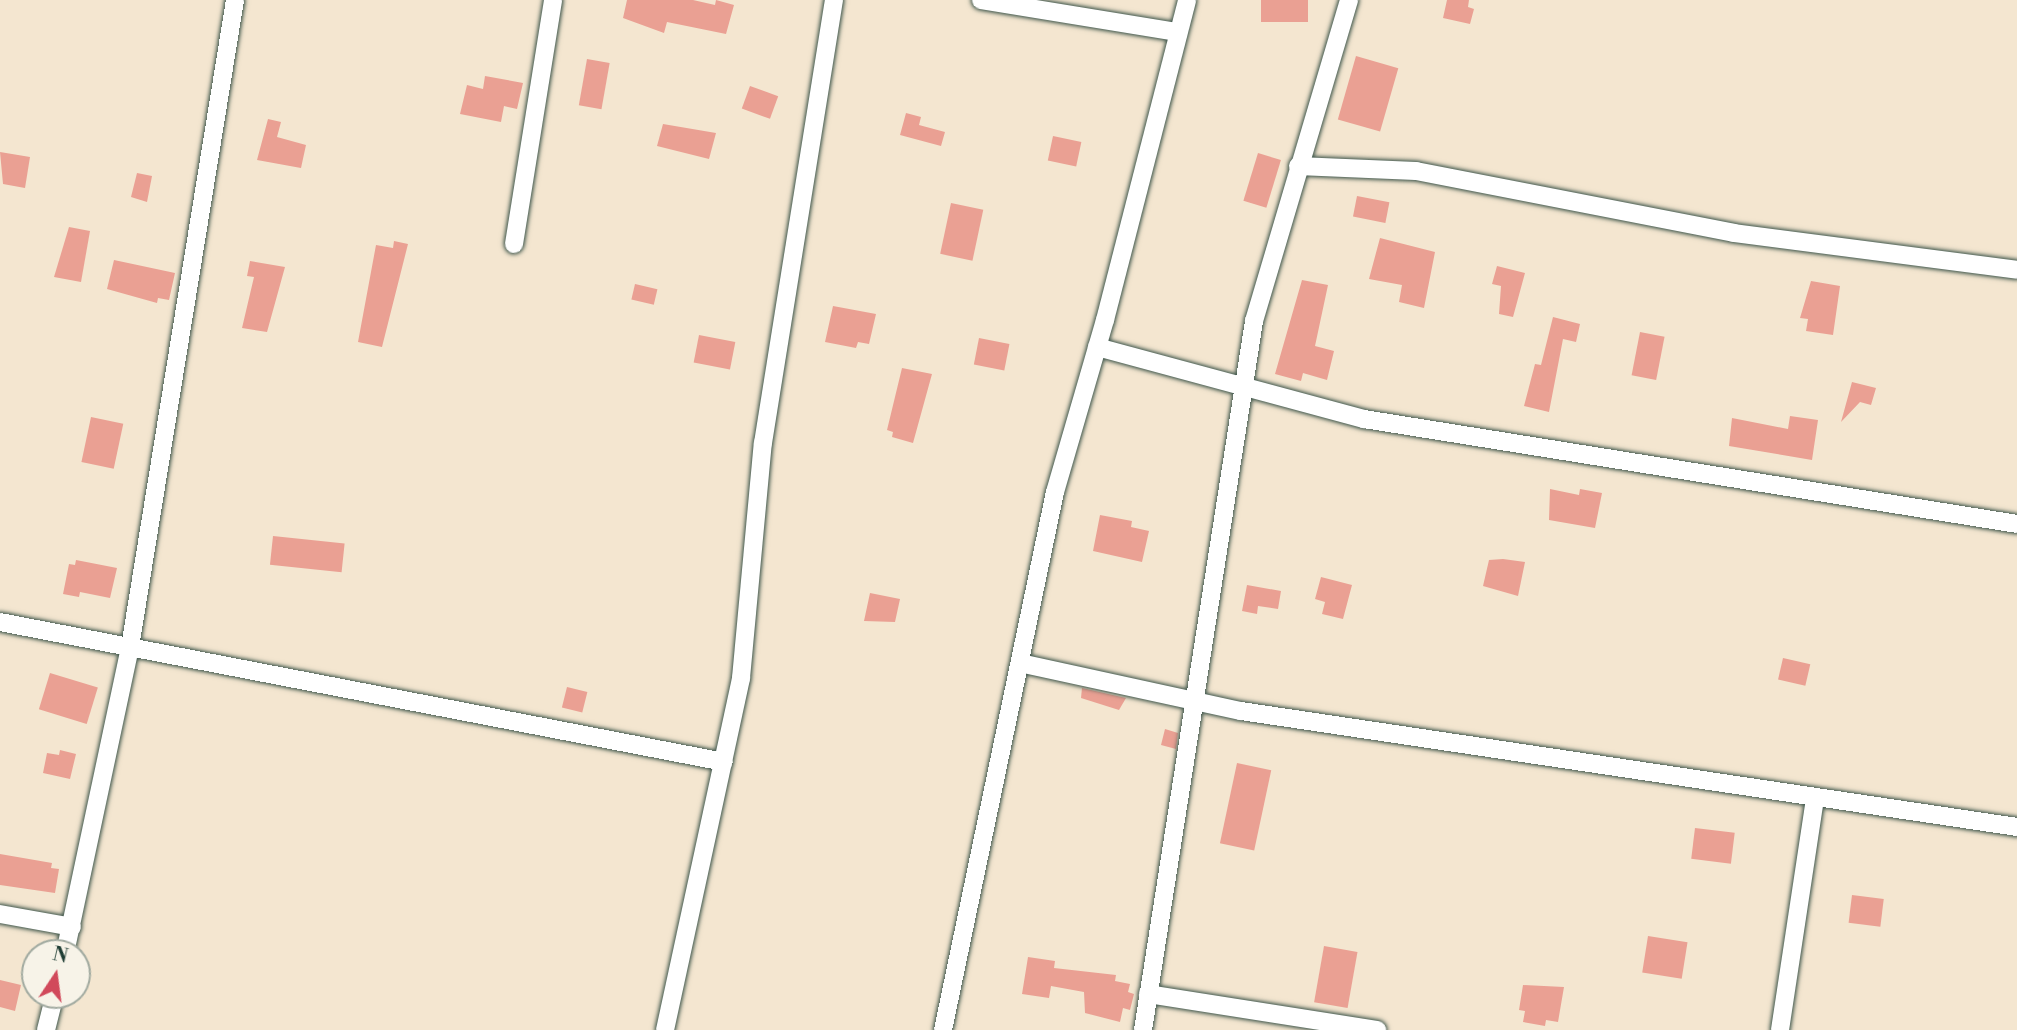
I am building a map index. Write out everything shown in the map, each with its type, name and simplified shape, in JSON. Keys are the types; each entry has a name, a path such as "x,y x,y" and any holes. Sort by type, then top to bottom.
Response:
{"street":[{"path":"69,939 130,647 235,0"},
{"path":"514,244 553,0"},
{"path":"665,1030 741,678 763,443 793,237 834,0"},
{"path":"981,0 1176,32"},
{"path":"943,1030 1055,492 1097,347 1176,32 1187,0"},
{"path":"1143,1030 1254,321 1349,0"},
{"path":"1298,166 1416,171 1734,233 2017,270"},
{"path":"1097,347 1364,419 1495,443 2017,524"},
{"path":"0,622 724,762"},
{"path":"1020,663 1241,712 2017,827"},
{"path":"1780,1030 1815,798"},
{"path":"0,914 72,927"},
{"path":"1148,994 1377,1030"},
{"path":"46,1030 51,1009"}],"building":[{"path":"627,0 693,0 715,5 716,0 734,5 726,34 667,22 664,33 623,18"},
{"path":"1261,0 1308,0 1308,22 1261,22"},
{"path":"1447,0 1469,0 1468,7 1474,9 1470,24 1443,18"},
{"path":"1356,56 1398,68 1380,132 1338,119"},
{"path":"587,59 610,63 601,109 579,105"},
{"path":"485,76 523,83 517,109 504,106 501,122 460,114 467,85 483,89"},
{"path":"750,86 778,96 770,119 742,109"},
{"path":"906,113 921,117 919,125 945,132 941,146 900,135"},
{"path":"268,119 281,122 277,137 306,145 301,168 257,160"},
{"path":"663,124 716,133 709,159 657,146"},
{"path":"1053,136 1081,142 1076,166 1048,160"},
{"path":"0,152 30,157 25,188 3,184"},
{"path":"1258,153 1281,160 1266,208 1243,201"},
{"path":"137,173 152,176 147,202 131,197"},
{"path":"1357,196 1389,202 1385,223 1353,217"},
{"path":"951,203 983,210 972,261 940,254"},
{"path":"69,227 90,231 81,282 54,277"},
{"path":"1380,238 1435,252 1424,308 1399,302 1402,285 1369,279"},
{"path":"394,241 408,244 382,347 358,342 376,245 393,248"},
{"path":"114,260 175,273 169,300 158,298 157,303 107,289"},
{"path":"250,261 285,267 267,332 242,328 254,277 247,276"},
{"path":"1497,266 1525,273 1513,317 1499,314 1501,286 1492,284"},
{"path":"1302,280 1328,285 1315,346 1334,351 1327,380 1303,373 1301,381 1275,374"},
{"path":"1811,281 1840,286 1833,335 1806,331 1808,319 1800,318"},
{"path":"635,284 657,289 654,305 631,300"},
{"path":"833,306 876,314 869,344 858,342 856,348 825,342"},
{"path":"1553,317 1580,324 1576,342 1563,339 1549,412 1524,406 1535,364 1541,365"},
{"path":"1640,332 1665,337 1656,380 1632,375"},
{"path":"699,335 735,342 730,370 694,362"},
{"path":"979,338 1009,344 1004,370 974,365"},
{"path":"902,368 932,374 913,443 892,437 893,432 887,430"},
{"path":"1852,382 1876,388 1871,405 1860,402 1841,422"},
{"path":"1790,416 1818,420 1812,460 1729,446 1732,418 1788,429"},
{"path":"91,417 123,424 114,469 81,462"},
{"path":"1550,489 1579,495 1580,489 1602,493 1595,528 1549,520"},
{"path":"1100,515 1132,521 1131,527 1149,531 1142,562 1093,551"},
{"path":"273,536 345,544 342,572 270,565"},
{"path":"76,560 117,568 110,598 80,592 79,597 63,594 69,564 75,565"},
{"path":"1489,560 1525,562 1518,596 1483,586"},
{"path":"1321,577 1352,585 1343,619 1322,614 1325,602 1315,599"},
{"path":"1247,585 1281,591 1278,609 1258,606 1257,614 1242,611"},
{"path":"870,593 900,599 895,622 864,621"},
{"path":"1783,658 1810,664 1805,686 1778,679"},
{"path":"50,673 98,688 87,724 39,709"},
{"path":"567,687 587,692 582,712 562,707"},
{"path":"1082,688 1126,698 1119,710 1081,698"},
{"path":"1165,729 1178,733 1176,749 1161,745"},
{"path":"60,750 76,754 70,779 43,773 47,753 59,755"},
{"path":"1237,763 1271,770 1254,850 1220,843"},
{"path":"1695,828 1735,833 1731,864 1691,859"},
{"path":"0,854 52,863 51,868 59,869 55,893 0,885"},
{"path":"1852,895 1884,899 1880,927 1849,923"},
{"path":"1648,936 1688,942 1682,979 1642,973"},
{"path":"1324,946 1357,952 1348,1008 1314,1002"},
{"path":"1028,957 1055,961 1054,968 1116,975 1115,981 1130,984 1128,992 1134,994 1130,1010 1123,1008 1120,1022 1085,1013 1084,992 1051,986 1049,998 1022,994"},
{"path":"0,980 21,985 15,1011 0,1007"},
{"path":"1523,985 1564,987 1558,1022 1546,1020 1545,1026 1523,1022 1525,1011 1519,1010"}]}
